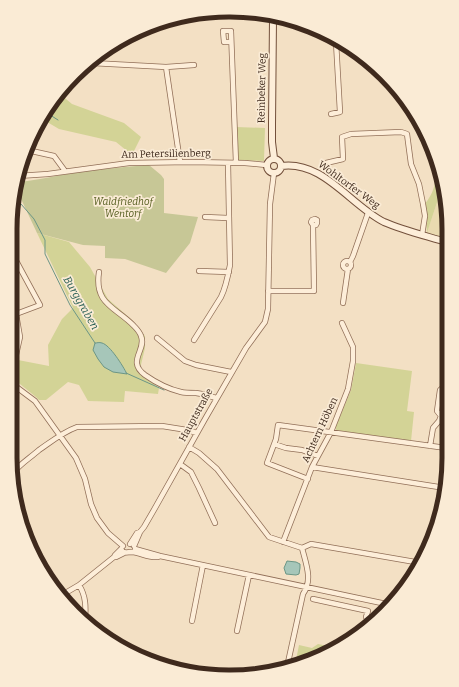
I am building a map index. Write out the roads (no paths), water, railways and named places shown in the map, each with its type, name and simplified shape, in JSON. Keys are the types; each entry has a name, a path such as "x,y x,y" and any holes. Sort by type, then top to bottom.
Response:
{"main road":[{"name":"Reinbeker Weg","path":"273,21 272,142 274,158"},
{"path":"274,158 280,161 281,166 280,170 274,173 268,171 266,165 269,159 274,158"},
{"name":"Wohltorfer Weg","path":"281,166 294,165 313,170 332,183 368,213 384,222 442,241"}],"street":[{"path":"231,42 236,163"},
{"path":"331,114 340,112 336,45"},
{"path":"97,63 166,67 194,65"},
{"path":"166,67 180,162"},
{"path":"326,163 343,159 342,138 351,134 401,132 407,134 411,164 419,184 425,216 422,235"},
{"path":"32,151 54,156 65,171"},
{"name":"Am Petersilienberg","path":"24,176 48,174 129,163 180,162 266,165"},
{"path":"194,340 221,297 225,289 229,272 228,163"},
{"path":"274,173 270,204 268,291 314,291 313,225"},
{"path":"343,303 348,269 351,266 350,262 368,213"},
{"path":"205,217 228,218"},
{"path":"17,263 40,305 17,314"},
{"path":"199,271 229,272"},
{"path":"99,272 98,278 103,300 130,322 142,337 142,344 136,359 138,368 144,374 173,390 198,393 216,398"},
{"name":"Hauptstraße","path":"133,548 138,533 155,508 231,372 246,348 266,322 268,291"},
{"path":"17,320 20,337 17,350"},
{"name":"Achtern Höben","path":"283,542 312,468 331,432 348,389 353,361 353,347 342,324"},
{"path":"157,338 185,361 196,365 231,372"},
{"path":"17,388 35,401 76,458 85,479 91,504 97,518 108,533 123,549"},
{"path":"430,446 433,428 441,416 437,411 440,390 442,389"},
{"path":"17,468 60,436 69,430 78,427 162,426 197,433"},
{"path":"308,479 267,463 274,444 278,426 442,448"},
{"path":"274,444 286,448 302,450 318,456"},
{"path":"189,447 199,453 217,469 269,537 302,548 311,544 415,562"},
{"path":"180,464 191,472 215,523"},
{"path":"312,468 440,487"},
{"path":"123,549 133,548"},
{"path":"66,593 79,585 123,549 133,548 154,557 160,556 307,588 385,603"},
{"path":"288,662 303,594 307,588 309,577 302,548"},
{"path":"192,621 203,566"},
{"path":"237,631 249,575"},
{"path":"79,585 85,599 86,614"},
{"path":"313,600 368,611 366,617 369,618"}],"waterway":[{"path":"50,115 58,120"},
{"name":"Burggraben","path":"19,203 34,219 45,240 45,254 70,305 95,343"},
{"name":"Burggraben","path":"126,373 164,390"}],"park label":[{"name":"Waldfriedhof Wentorf","path":"123,208"}]}
